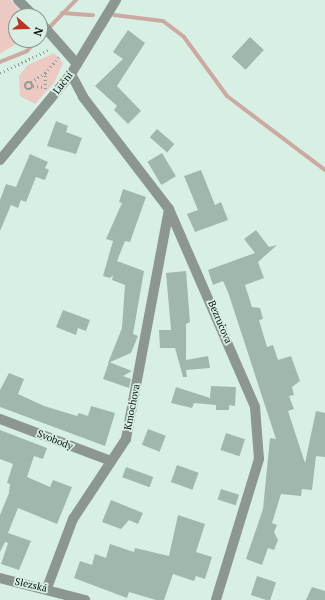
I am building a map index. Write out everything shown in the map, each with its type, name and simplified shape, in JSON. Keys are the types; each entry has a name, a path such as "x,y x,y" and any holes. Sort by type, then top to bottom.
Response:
{"street":[{"path":"18,0 26,8"},
{"name":"Luční","path":"0,160 71,74 116,0"},
{"path":"48,30 65,52 77,64"},
{"name":"Bezručova","path":"71,74 83,97 169,209 255,407 259,459 216,600"},
{"name":"Kmochova","path":"47,588 73,519 126,439 169,209"},
{"name":"Svobody","path":"0,419 111,461"},
{"name":"Slezská","path":"0,578 47,588 86,600"}],"path":[{"path":"0,73 57,40"},
{"path":"44,87 24,87 45,73 65,52"},
{"path":"45,73 44,87 51,99"},
{"path":"31,82 33,86"}],"shaded area":[{"path":"0,0 11,0 18,8 8,8 8,48 9,48 0,54"},
{"path":"54,53 63,63 54,83 35,104 20,96 19,76 28,65"}],"building":[{"path":"128,30 145,43 117,86 141,111 128,124 114,110 117,106 95,86 123,59 113,52"},
{"path":"250,37 264,50 245,70 232,57"},
{"path":"56,121 68,126 66,132 82,138 76,154 47,146"},
{"path":"157,129 174,144 167,152 150,137"},
{"path":"162,153 176,176 161,185 147,162"},
{"path":"30,154 48,162 45,168 49,170 45,180 36,177 26,202 21,200 18,208 11,205 0,231 0,200 6,184 16,187"},
{"path":"201,170 215,205 221,202 228,220 195,232 187,214 198,210 184,176"},
{"path":"123,189 146,197 130,242 125,241 117,261 144,271 133,334 138,336 131,353 108,363 122,328 125,285 112,280 113,275 110,278 103,276 113,241 106,239 122,203 119,202"},
{"path":"256,230 269,247 277,245 258,262 264,278 245,285 252,307 260,308 263,319 259,320 267,347 273,345 278,360 291,356 300,381 292,387 294,395 289,396 294,409 288,411 305,463 316,411 325,413 325,457 316,456 312,490 302,489 301,496 281,494 272,523 277,525 274,532 278,540 274,550 268,548 262,565 246,559 263,509 270,438 276,439 228,292 223,281 213,285 208,270 255,253 244,239"},
{"path":"186,271 190,322 186,324 186,360 208,356 210,368 186,370 187,377 183,377 175,348 160,348 159,330 171,330 166,273"},
{"path":"63,310 90,320 86,331 78,328 76,335 56,327"},
{"path":"109,362 132,371 123,376 131,379 129,388 103,379"},
{"path":"9,373 24,379 18,394 44,406 77,416 79,413 88,416 91,406 115,413 105,446 0,407 0,390"},
{"path":"211,386 236,387 235,406 229,405 229,410 216,410 216,405 194,403 192,408 171,403 176,387 210,398"},
{"path":"148,429 166,436 160,452 142,445"},
{"path":"0,430 47,448 43,459 34,456 27,477 50,487 53,480 72,487 57,524 18,508 8,533 31,541 19,570 1,564 8,543 5,542 0,552 0,515 9,493 10,484 7,483 13,464 0,459"},
{"path":"226,433 245,439 239,456 220,450"},
{"path":"177,465 199,473 192,490 171,482"},
{"path":"126,467 153,477 149,487 122,477"},
{"path":"221,489 239,495 236,505 218,499"},
{"path":"111,500 143,513 138,524 129,520 121,529 102,522"},
{"path":"178,515 205,524 196,552 212,557 205,579 196,576 194,581 173,574 164,600 156,600 129,592 127,598 74,578 80,561 92,565 95,554 106,558 110,544 134,552 135,548 169,556"},
{"path":"257,576 276,582 270,600 251,595"},
{"path":"312,587 325,591 325,600 306,600"}],"waterway":[{"path":"48,29 76,0"},
{"path":"62,13 93,15"},
{"path":"114,15 163,21 184,37 227,96 325,170"},
{"path":"0,62 27,51 30,48"}]}
